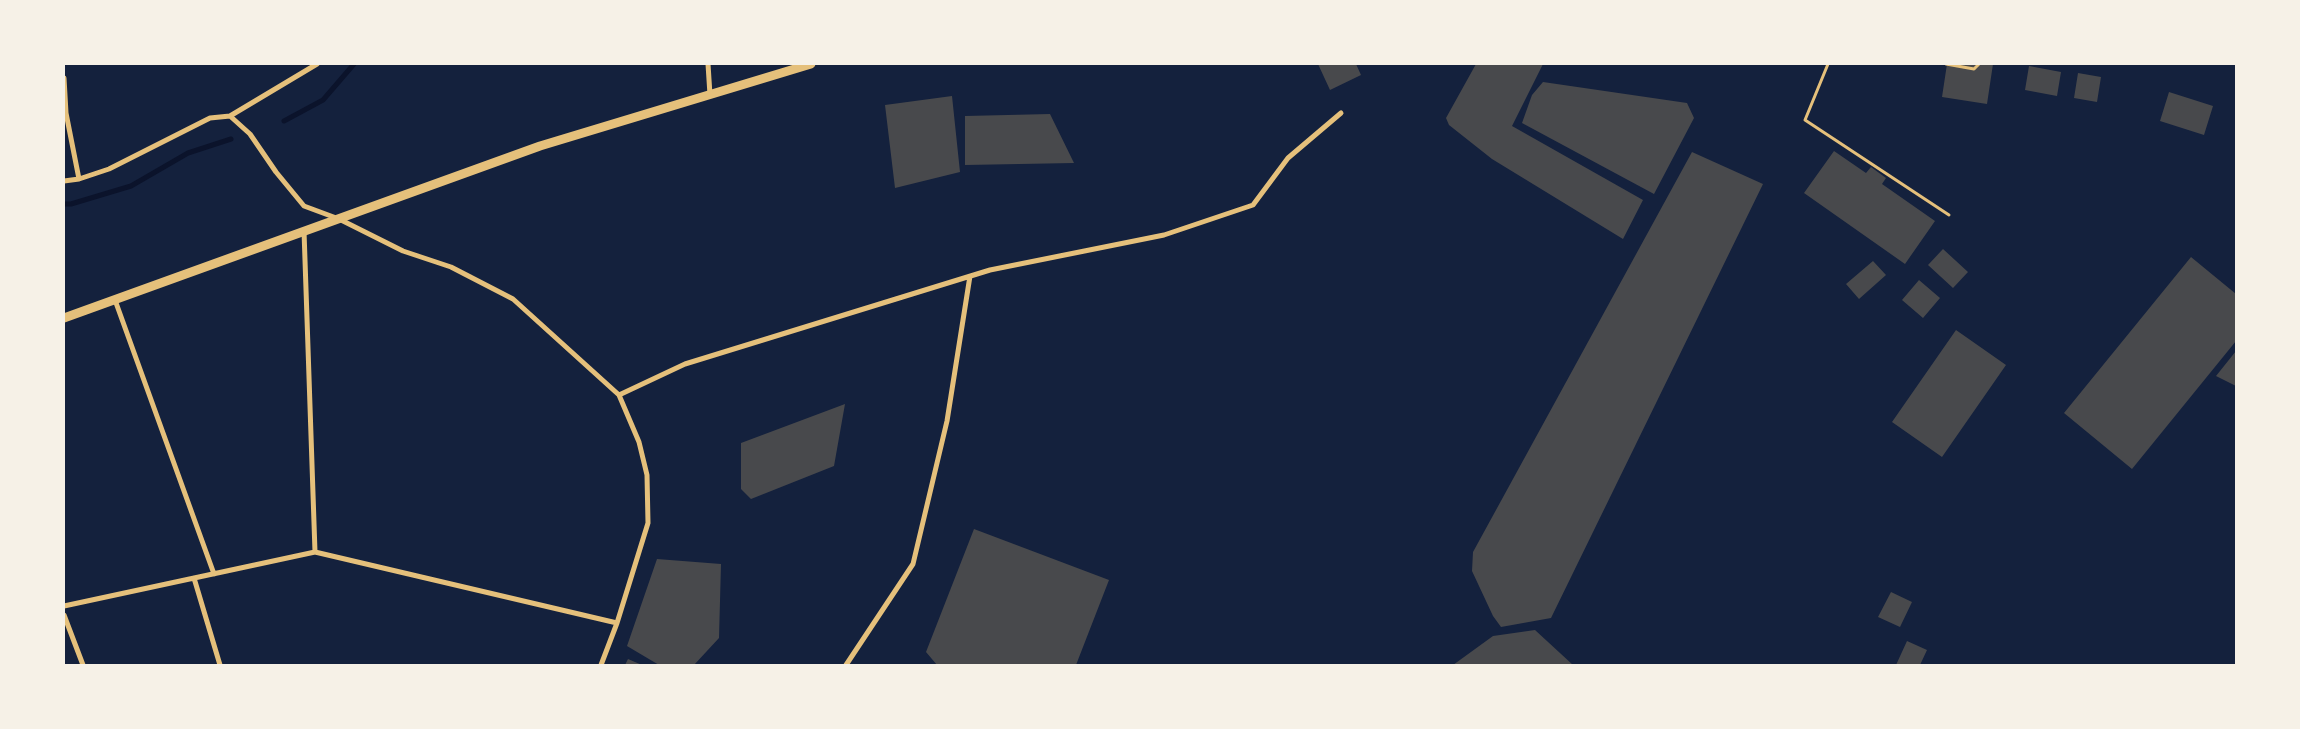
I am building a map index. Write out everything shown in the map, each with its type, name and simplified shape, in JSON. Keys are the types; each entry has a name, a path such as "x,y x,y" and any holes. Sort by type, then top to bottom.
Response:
{"street":[{"path":"64,181 79,179 109,169 210,118 230,116 317,64"},
{"path":"708,64 710,95"},
{"path":"64,318 540,146 811,64"},
{"path":"64,78 66,113 79,179"},
{"path":"619,395 685,364 990,270 1164,235 1253,205 1288,158 1341,113"},
{"path":"230,116 250,134 276,172 304,206 339,219 404,251 451,267 513,299 619,395 639,442 647,475 648,523 617,623 601,665"},
{"path":"304,231 315,552"},
{"path":"846,665 914,564 947,421 970,276"},
{"path":"115,300 214,574"},
{"path":"64,606 315,552 617,623"},
{"path":"194,578 220,665"},
{"path":"64,615 84,665"}],"lane":[{"path":"1828,64 1805,120 1949,215"},
{"path":"1946,64 1974,69 1978,64"}],"building":[{"path":"1318,64 1356,64 1361,75 1330,90"},
{"path":"1476,64 1543,64 1512,126 1643,200 1623,239 1492,159 1449,125 1446,118"},
{"path":"1947,64 1993,64 1987,104 1942,97"},
{"path":"2029,66 2061,72 2057,96 2025,90"},
{"path":"2078,73 2101,77 2097,102 2074,98"},
{"path":"1543,82 1687,103 1694,118 1654,194 1522,123 1532,95"},
{"path":"2169,92 2213,106 2204,135 2160,121"},
{"path":"952,96 960,172 895,188 885,105"},
{"path":"1050,114 1074,163 965,165 965,116"},
{"path":"1834,151 1866,173 1871,167 1886,178 1882,184 1935,221 1905,264 1804,193"},
{"path":"1692,152 1763,184 1551,618 1501,627 1493,616 1472,571 1473,552"},
{"path":"1943,249 1968,272 1953,288 1928,265"},
{"path":"2191,257 2236,294 2236,341 2132,469 2064,413"},
{"path":"1873,261 1886,275 1859,299 1846,284"},
{"path":"1919,280 1940,298 1923,318 1902,300"},
{"path":"1956,330 2006,365 1942,457 1892,422"},
{"path":"2236,351 2236,386 2216,376"},
{"path":"845,404 834,466 751,499 741,489 741,443"},
{"path":"974,529 1109,580 1076,665 937,665 926,652"},
{"path":"657,559 721,564 719,638 694,665 659,665 627,646"},
{"path":"1891,592 1912,602 1900,627 1878,617"},
{"path":"1535,630 1573,665 1453,665 1493,636"},
{"path":"1907,641 1927,650 1920,665 1896,665"},
{"path":"628,659 642,665 625,665"}],"waterway":[{"path":"284,121 323,100 354,64"},
{"path":"64,204 71,204 131,186 188,153 231,139"}]}
